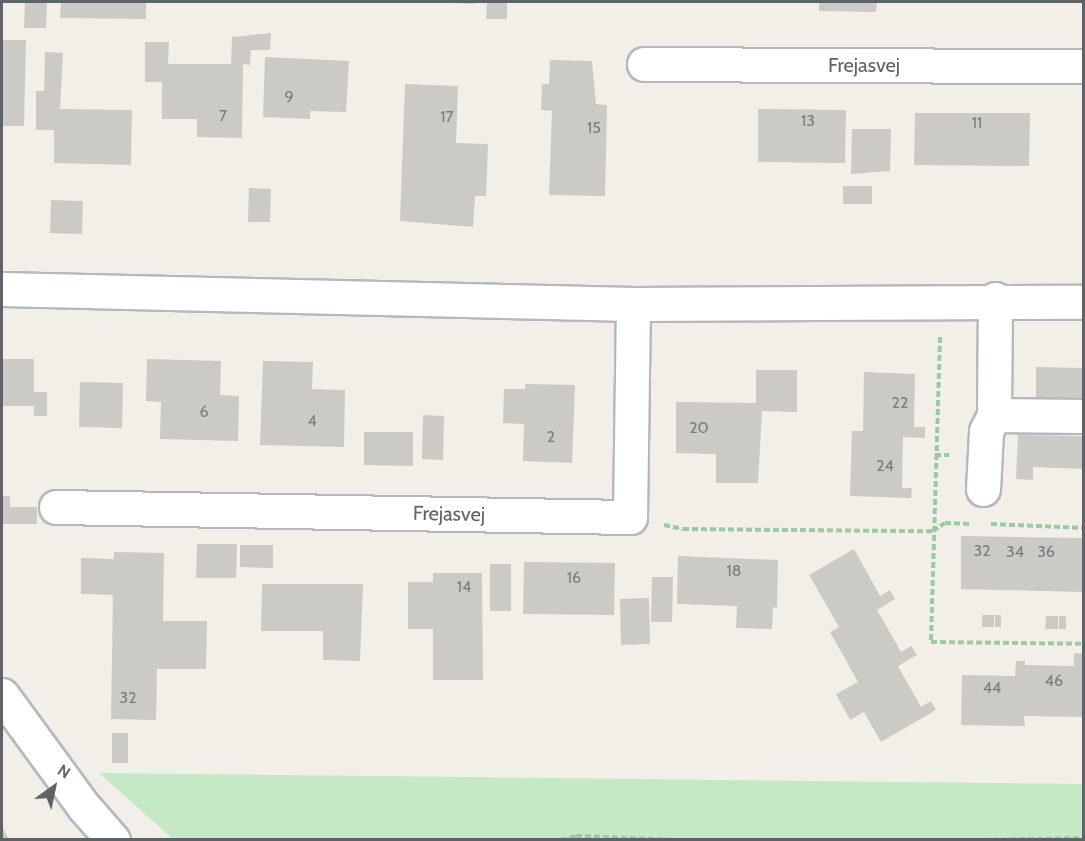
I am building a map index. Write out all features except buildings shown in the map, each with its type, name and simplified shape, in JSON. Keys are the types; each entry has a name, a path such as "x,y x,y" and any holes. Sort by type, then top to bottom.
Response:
{"street":[{"name":"Frejasvej","path":"644,64 1083,66"},
{"path":"2,289 633,304 995,299 1083,302"},
{"path":"984,489 986,431 994,415 995,299"},
{"path":"630,517 633,304"},
{"path":"994,415 1083,416"},
{"name":"Frejasvej","path":"56,507 630,517"},
{"path":"4,707 113,840"}],"path":[{"path":"941,300 931,642 1083,644"},
{"path":"630,517 682,529 933,531 945,523 976,524"},
{"path":"986,524 1083,528"},
{"path":"561,840 576,836 681,840"},
{"path":"974,840 1083,838"}],"green space":[{"path":"99,773 1083,784 1083,839 173,839"}]}
